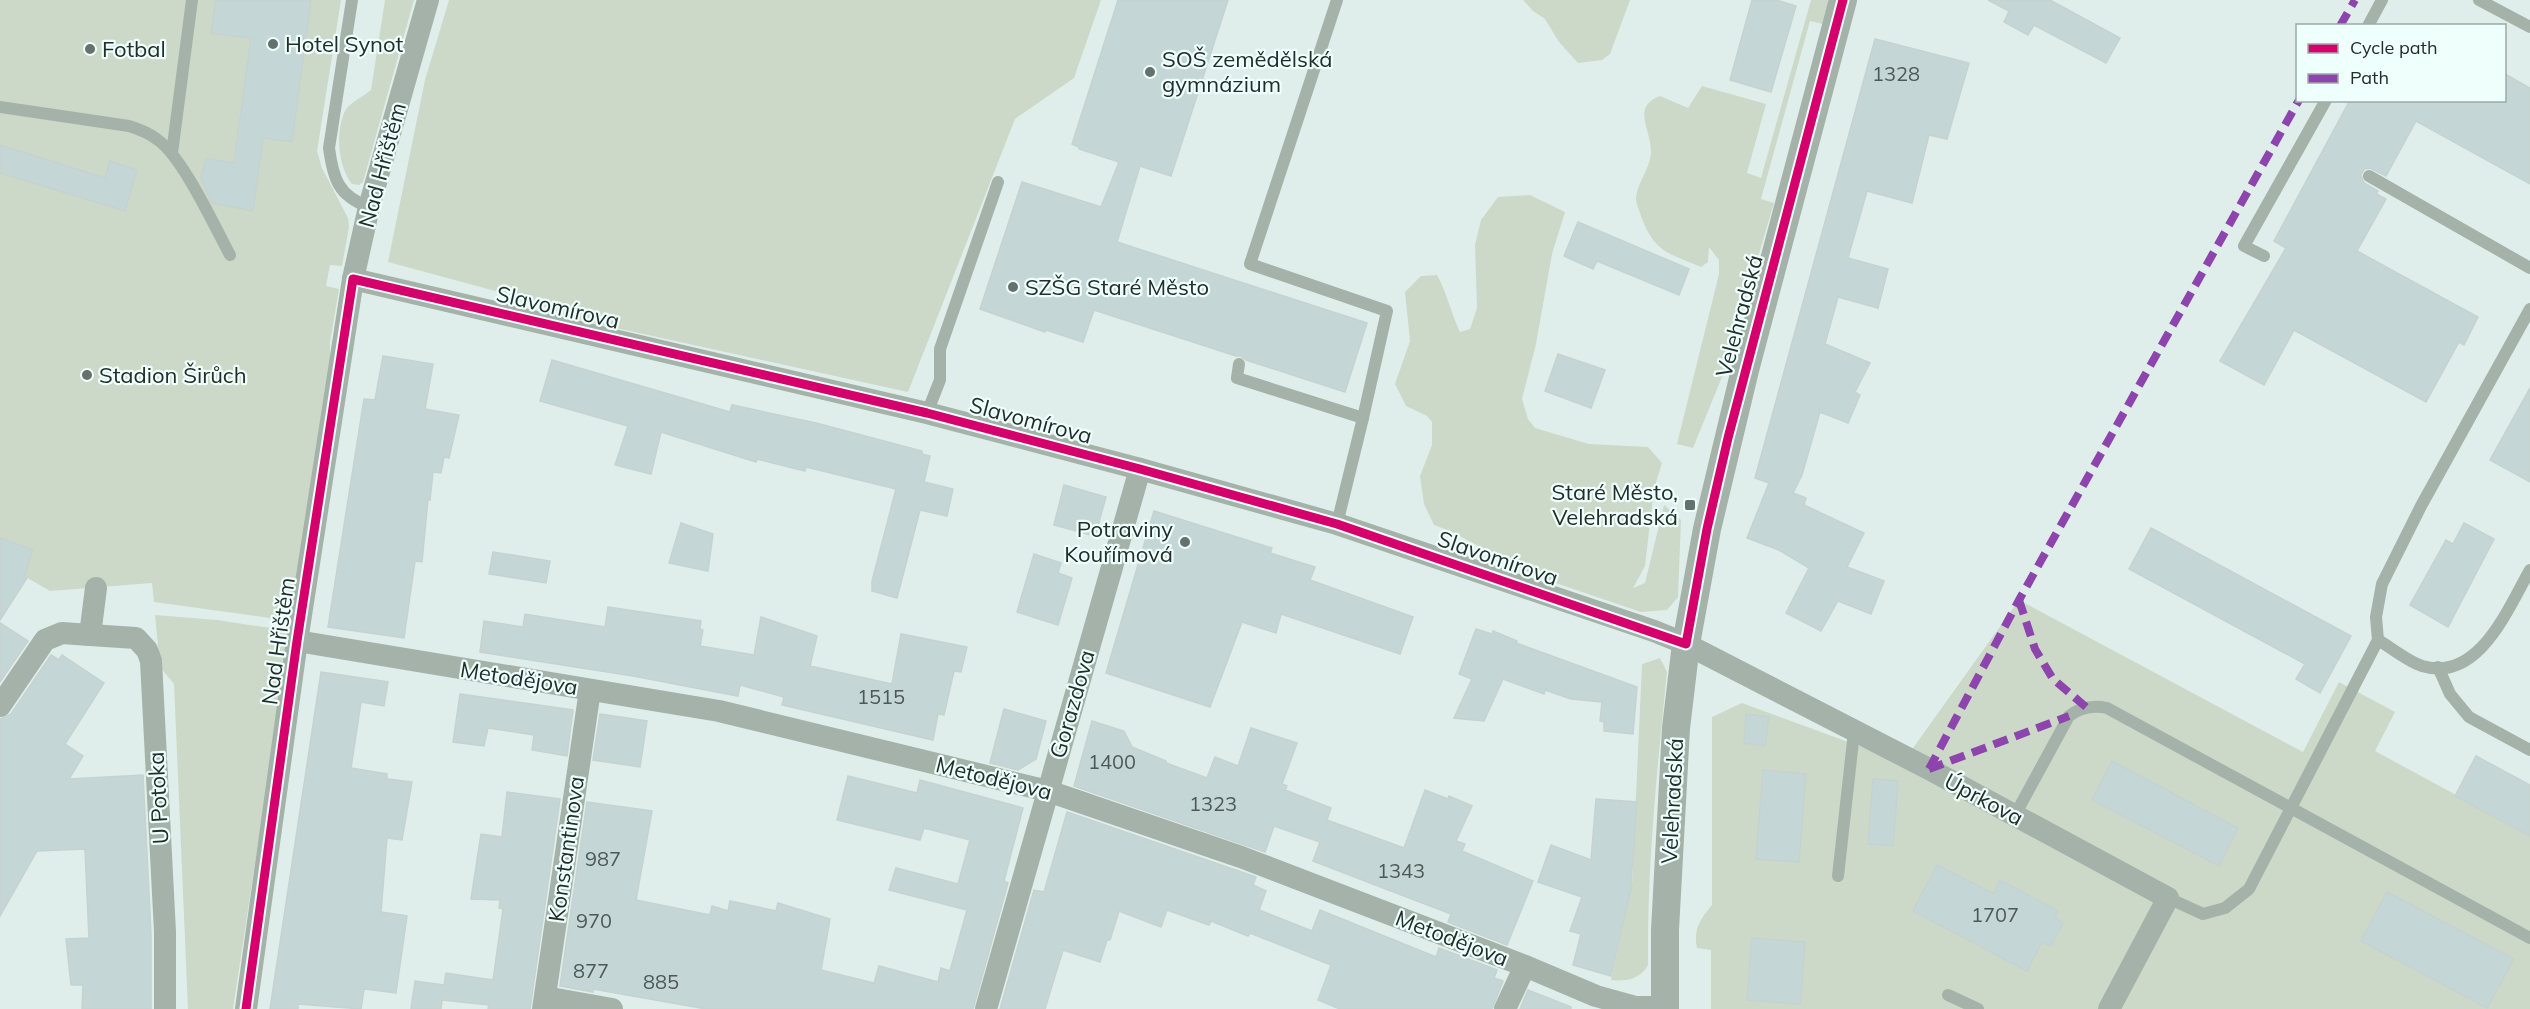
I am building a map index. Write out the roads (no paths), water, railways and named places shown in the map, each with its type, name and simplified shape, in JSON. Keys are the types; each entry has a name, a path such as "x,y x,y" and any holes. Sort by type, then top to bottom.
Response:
{"street":[{"name":"Nad Hřištěm","path":"246,1009 297,641 353,279 369,207 428,0"},
{"name":"Velehradská","path":"1665,1008 1665,930 1676,728 1686,644 1707,529 1728,438 1843,0"},
{"name":"Slavomírova","path":"353,279 927,413 1140,469 1337,524 1686,644"},
{"name":"Gorazdova","path":"986,1009 1140,469"},
{"path":"0,706 45,640 62,633 90,635 96,588"},
{"name":"U Potoka","path":"90,635 136,638 147,650 150,661 165,932 165,1009"},
{"name":"Metodějova","path":"297,641 719,711 1048,791 1241,857 1525,966 1596,996 1636,1007 1665,1008"},
{"name":"Úprkova","path":"1686,644 2015,815 2168,898"},
{"name":"Konstantinova","path":"544,1003 590,690"},
{"path":"2109,1009 2168,898"},
{"path":"1505,1009 1525,966"},
{"path":"544,1003 612,1009"}],"lane":[{"path":"171,153 192,0"},
{"path":"352,0 329,148 332,170 342,191 355,202 369,207"},
{"path":"1337,0 1250,264 1387,311 1337,524"},
{"path":"2369,24 2382,0"},
{"path":"2479,0 2529,25"},
{"path":"2264,255 2244,246 2325,102"},
{"path":"0,107 129,126 144,131 171,153 230,255"},
{"path":"2369,176 2530,268"},
{"path":"927,413 940,380 940,349 998,182"},
{"path":"2168,898 2203,914 2214,913 2235,902 2249,889 2378,640 2376,617 2382,584 2421,506 2530,309"},
{"path":"1239,364 1237,378 1363,418"},
{"path":"2378,640 2422,666 2458,665 2476,654 2492,635 2530,570"},
{"path":"2438,667 2450,694 2469,717 2530,750"},
{"path":"2015,815 2069,716 2076,710 2096,705 2107,708 2292,807 2530,938"},
{"path":"1838,876 1854,732"},
{"path":"1948,995 1978,1009"}],"place":[{"name":"Hotel Synot","path":"273,44"},
{"name":"Fotbal","path":"90,49"},
{"name":"SOŠ zemědělská gymnázium","path":"1150,72"},
{"name":"SZŠG Staré Město","path":"1013,287"},
{"name":"Stadion Širůch","path":"87,375"},
{"name":"Staré Město, Velehradská","path":"1690,505"},
{"name":"Potraviny Kouřímová","path":"1185,542"}]}
